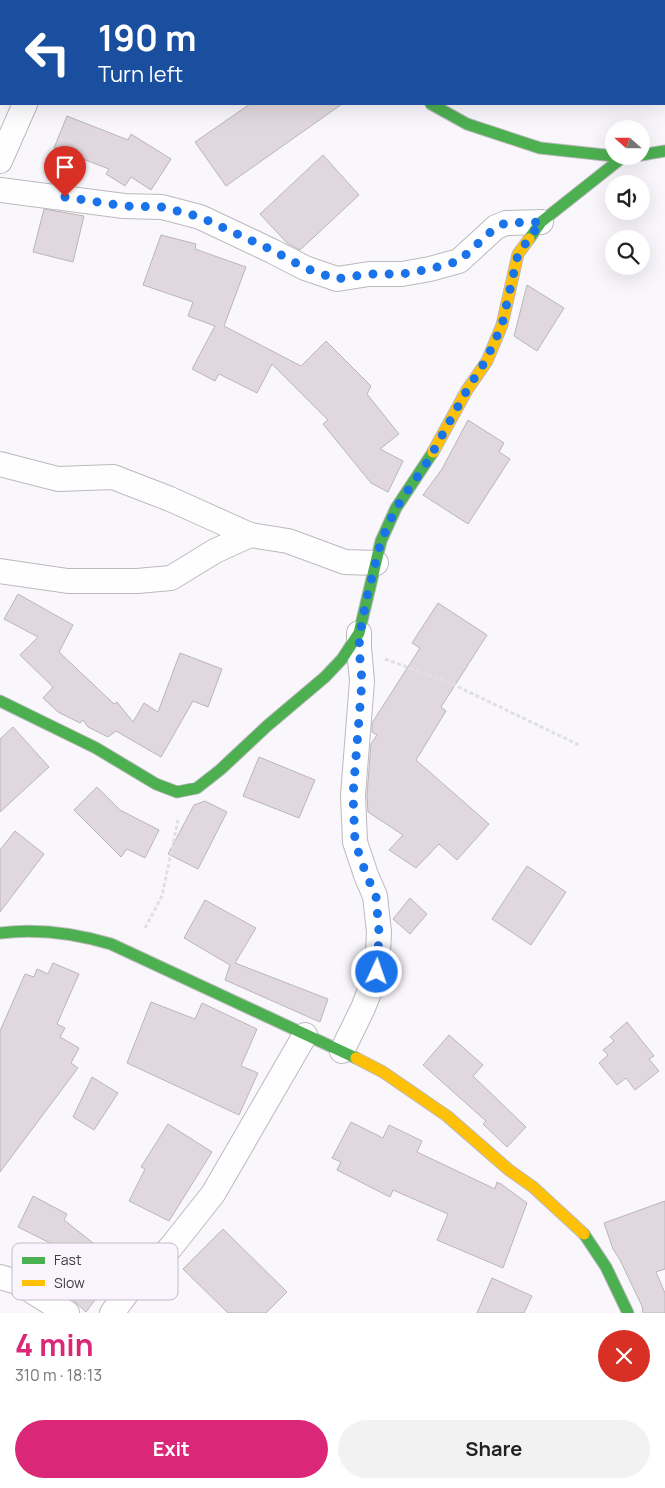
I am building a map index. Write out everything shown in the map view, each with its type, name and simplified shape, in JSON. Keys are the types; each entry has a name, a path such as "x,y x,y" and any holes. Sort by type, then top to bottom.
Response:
{"street":[{"path":"0,161 25,105"},
{"path":"433,105 468,124 540,148 605,154"},
{"path":"650,154 665,151"},
{"path":"342,1051 363,1008 377,972 379,932 376,896 355,842 353,795 362,681 359,640 381,541 396,508 428,461 467,390 486,360 502,325 518,254 541,222 610,165"},
{"path":"0,190 124,206 162,207 200,217 272,250 305,268 336,279 369,274 402,274 459,261 496,227 506,223 541,222"},
{"path":"0,464 58,479 113,477 170,499 250,535 288,541 345,562 376,563"},
{"path":"0,571 68,581 137,581 171,578 215,551 250,535"},
{"path":"0,701 96,748 156,784 177,792 197,788 220,770 325,676 359,640"},
{"path":"0,933 44,930 88,937 111,944 342,1051 383,1072 447,1116 509,1170 533,1187 583,1233 606,1267 628,1313"},
{"path":"174,1243 213,1194 305,1034"},
{"path":"0,1277 12,1281"},
{"path":"46,1300 67,1313"},
{"path":"112,1313 122,1300"}],"path":[{"path":"359,640 579,745"},
{"path":"131,954 162,896 177,829 179,814 177,792"}],"building":[{"path":"249,105 341,105 226,186 195,142"},
{"path":"67,116 128,140 131,134 171,159 151,190 131,177 125,186 106,174 109,169 54,148"},
{"path":"323,155 359,195 300,250 287,243 260,214"},
{"path":"44,209 84,216 73,262 33,252"},
{"path":"161,235 196,244 195,249 246,267 224,326 301,366 326,341 371,386 367,394 399,434 380,449 403,461 388,492 371,483 323,424 328,420 272,364 257,393 219,374 215,381 192,369 215,326 188,316 193,302 143,285"},
{"path":"527,285 564,308 537,351 514,336"},
{"path":"468,420 504,443 499,452 510,459 468,524 423,495 442,469"},
{"path":"18,594 73,625 59,652 114,704 117,702 133,722 144,703 158,712 180,653 222,669 208,707 193,701 161,757 116,731 108,737 88,727 83,720 80,723 58,712 43,698 53,687 20,655 38,637 4,619"},
{"path":"438,603 487,635 441,707 446,711 416,760 489,824 457,860 439,844 416,868 389,850 403,835 368,812 367,795 371,744 377,735 372,732 372,723 420,648 412,643"},
{"path":"13,727 49,767 0,812 0,739"},
{"path":"259,757 315,780 299,818 243,796"},
{"path":"97,787 120,810 159,830 145,858 127,849 121,857 74,810"},
{"path":"205,801 227,812 198,869 168,854 194,805"},
{"path":"15,831 44,854 0,912 0,850"},
{"path":"527,866 566,892 531,945 492,919"},
{"path":"410,898 427,914 410,934 393,919"},
{"path":"205,900 256,928 235,963 328,999 320,1022 225,980 230,965 184,938"},
{"path":"53,963 79,974 57,1024 65,1028 60,1037 79,1048 71,1063 78,1068 0,1172 0,1031 25,974 34,977 37,969 48,974"},
{"path":"151,1002 195,1019 202,1003 257,1029 241,1066 258,1073 239,1115 127,1063"},
{"path":"627,1022 654,1056 649,1059 659,1071 635,1090 626,1078 617,1085 599,1063 608,1055 603,1050 614,1041 610,1037"},
{"path":"449,1035 483,1065 473,1076 526,1127 507,1147 483,1124 486,1121 423,1065"},
{"path":"92,1077 118,1093 94,1130 73,1117"},
{"path":"351,1122 383,1138 389,1125 422,1141 417,1152 495,1189 497,1182 527,1203 503,1268 437,1240 448,1214 393,1190 390,1197 337,1170 341,1162 332,1158"},
{"path":"168,1124 212,1152 169,1221 129,1201 145,1169 141,1167"},
{"path":"33,1196 67,1214 64,1220 93,1243 50,1243 18,1227"},
{"path":"665,1201 665,1269 656,1272 665,1293 665,1313 643,1313 642,1306 613,1249 604,1223"},
{"path":"223,1229 287,1292 266,1313 228,1313 183,1269"},
{"path":"492,1278 532,1296 524,1313 477,1313"},
{"path":"73,1300 95,1300 86,1312"}],"traffic: fast":[{"path":"433,105 467,124 540,148 605,155"},
{"path":"650,154 665,151"},
{"path":"529,239 541,222 613,165"},
{"path":"0,701 96,748 156,784 177,792 197,788 325,677 342,659 359,633 381,541 396,508 433,452"},
{"path":"0,933 56,932 111,944 356,1058"},
{"path":"584,1234 606,1267 628,1313"}],"traffic: slow":[{"path":"433,452 467,390 487,361 502,325 518,254 529,239"},
{"path":"356,1058 383,1072 447,1116 509,1170 533,1187 584,1234"}],"route":[{"path":"65,197 124,206 162,207 200,217 272,250 305,268 323,276 336,279 369,274 402,274 459,261 496,227 506,223 541,222 518,254 502,325 486,360 467,390 428,461 396,508 381,541 367,597 360,633 359,648 362,681 353,795 355,842 376,896 379,932 377,972"}]}
